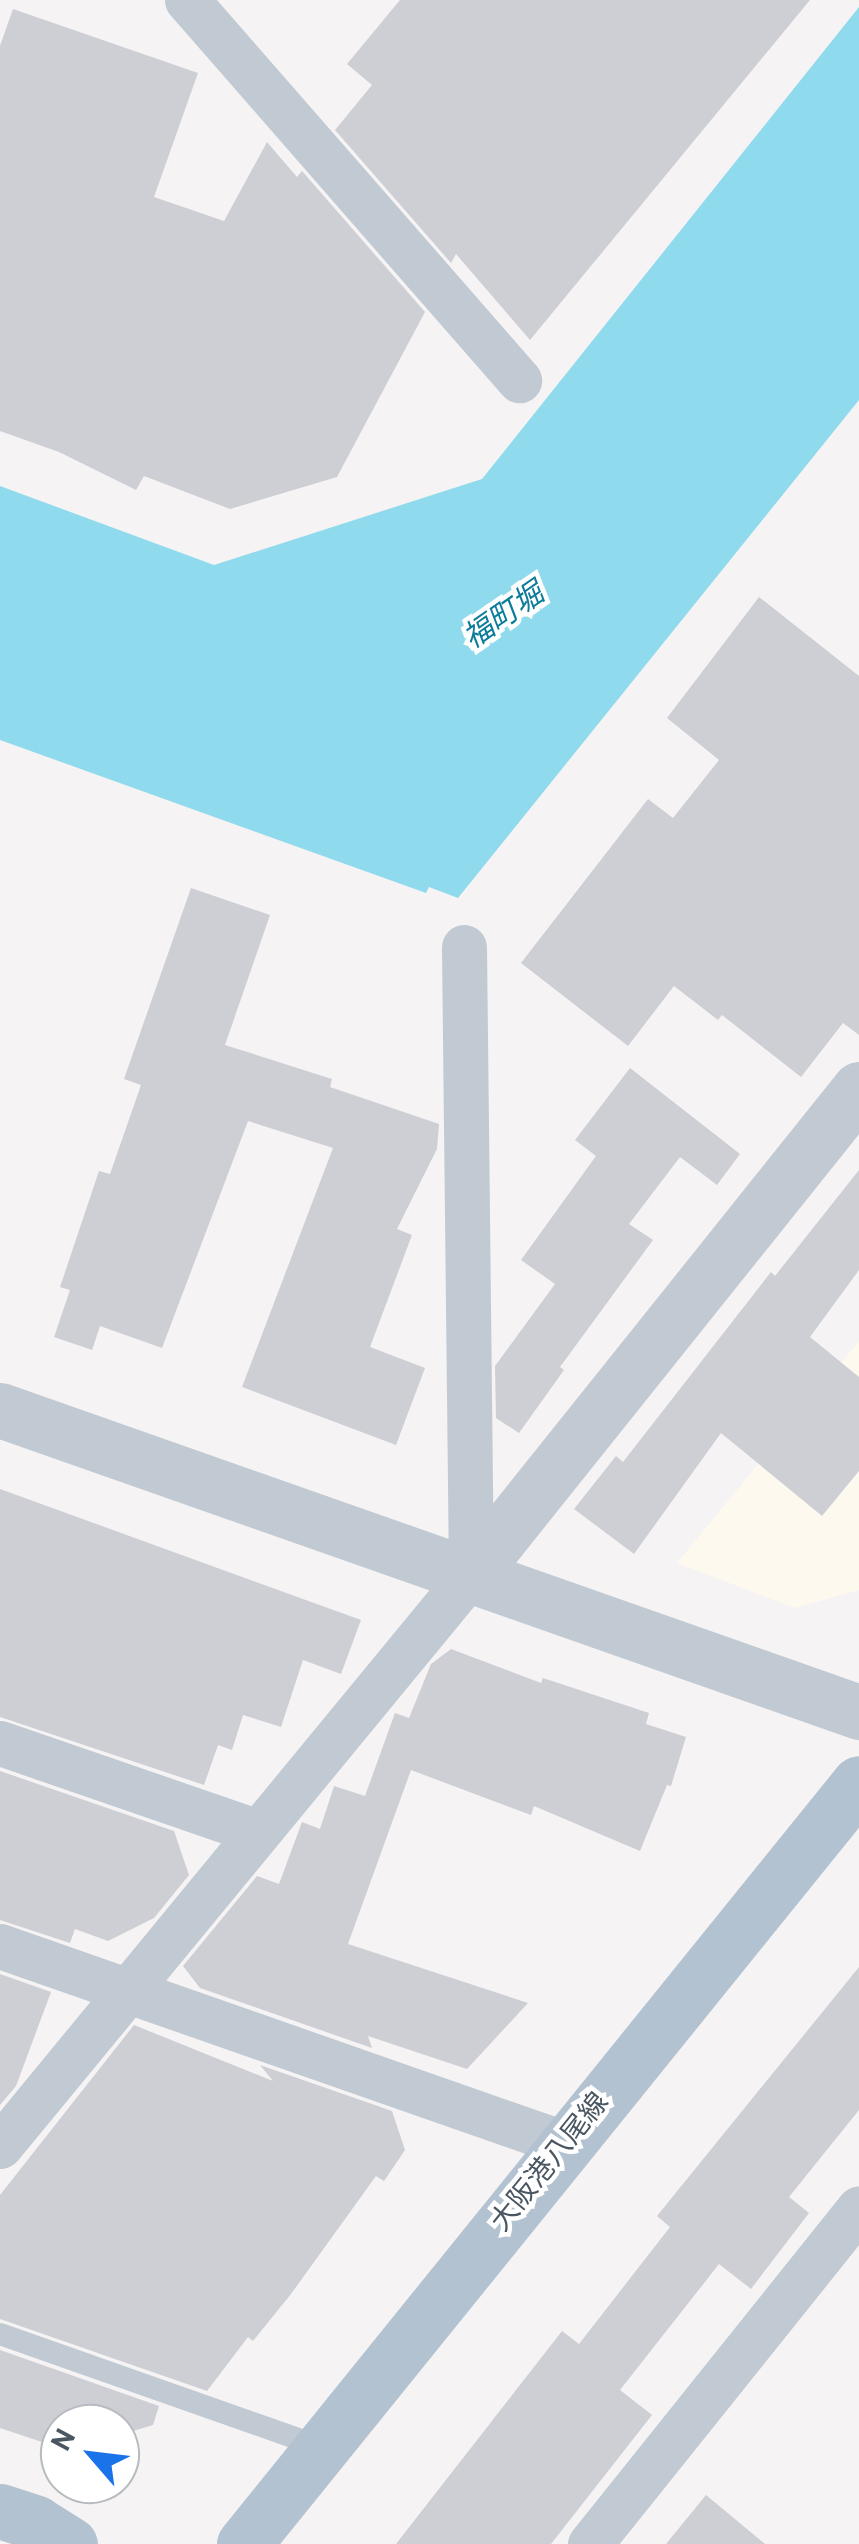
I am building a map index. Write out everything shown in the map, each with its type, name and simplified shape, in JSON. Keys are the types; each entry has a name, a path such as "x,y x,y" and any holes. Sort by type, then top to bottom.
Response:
{"main road":[{"name":"大阪港八尾線","path":"250,2543 322,2447 859,1783"},
{"path":"0,2511 36,2523 70,2544"}],"street":[{"path":"187,0 519,380"},
{"path":"464,947 471,1574"},
{"path":"0,2146 471,1574 859,1089"},
{"path":"0,1410 859,1712"},
{"path":"0,1743 258,1832"},
{"path":"0,1946 566,2144"},
{"path":"590,2544 859,2208"}],"lane":[{"path":"0,2334 322,2447"}],"shaded area":[{"path":"859,1341 859,1590 795,1608 677,1563"}],"water":[{"name":"福町堀","path":"859,7 859,400 458,898 429,887 426,893 0,740 0,486 214,565 482,479"}],"building":[{"path":"400,0 810,0 530,340 456,254 451,263 335,130 372,85 347,64"},
{"path":"13,9 198,73 154,197 224,221 267,142 297,177 302,171 425,312 337,477 230,509 144,476 136,490 59,452 0,431 0,46"},
{"path":"759,597 859,676 859,1035 843,1023 801,1077 722,1015 718,1020 674,986 628,1046 521,963 648,799 673,818 719,760 667,718"},
{"path":"191,888 270,915 225,1045 332,1079 330,1087 439,1124 437,1149 397,1229 412,1235 370,1347 425,1368 396,1445 242,1387 333,1148 248,1121 162,1348 100,1326 92,1350 54,1337 70,1290 60,1287 99,1171 110,1174 141,1085 124,1079"},
{"path":"630,1068 740,1154 717,1185 680,1157 629,1224 653,1240 560,1367 564,1370 519,1433 496,1418 495,1366 555,1284 521,1260 596,1156 575,1140"},
{"path":"859,1170 859,1270 810,1337 859,1377 859,1471 822,1516 721,1433 634,1554 574,1509 616,1456 623,1462 771,1272 775,1276"},
{"path":"0,1489 361,1620 341,1674 303,1660 281,1727 243,1715 232,1750 218,1745 204,1785 0,1717"},
{"path":"451,1649 541,1683 543,1678 649,1713 646,1724 686,1737 671,1786 667,1785 640,1851 534,1806 531,1815 411,1770 348,1944 528,2003 467,2069 368,2036 372,2048 200,1988 183,1966 257,1876 279,1884 302,1822 320,1829 334,1786 365,1796 395,1713 409,1718 431,1664"},
{"path":"0,1771 174,1831 189,1875 154,1918 108,1941 75,1929 70,1943 0,1920"},
{"path":"859,1967 859,2110 789,2197 809,2213 751,2289 719,2264 620,2390 652,2415 551,2544 396,2544 562,2331 579,2344 670,2227 657,2216"},
{"path":"0,1974 51,1992 16,2086 0,2105"},
{"path":"134,2025 273,2081 260,2065 392,2111 405,2150 384,2181 376,2176 291,2294 253,2341 248,2337 207,2391 0,2319 0,2195"},
{"path":"0,2350 159,2406 153,2425 140,2429 140,2404 40,2404 40,2441 0,2428"},
{"path":"706,2495 765,2544 666,2544"}]}
